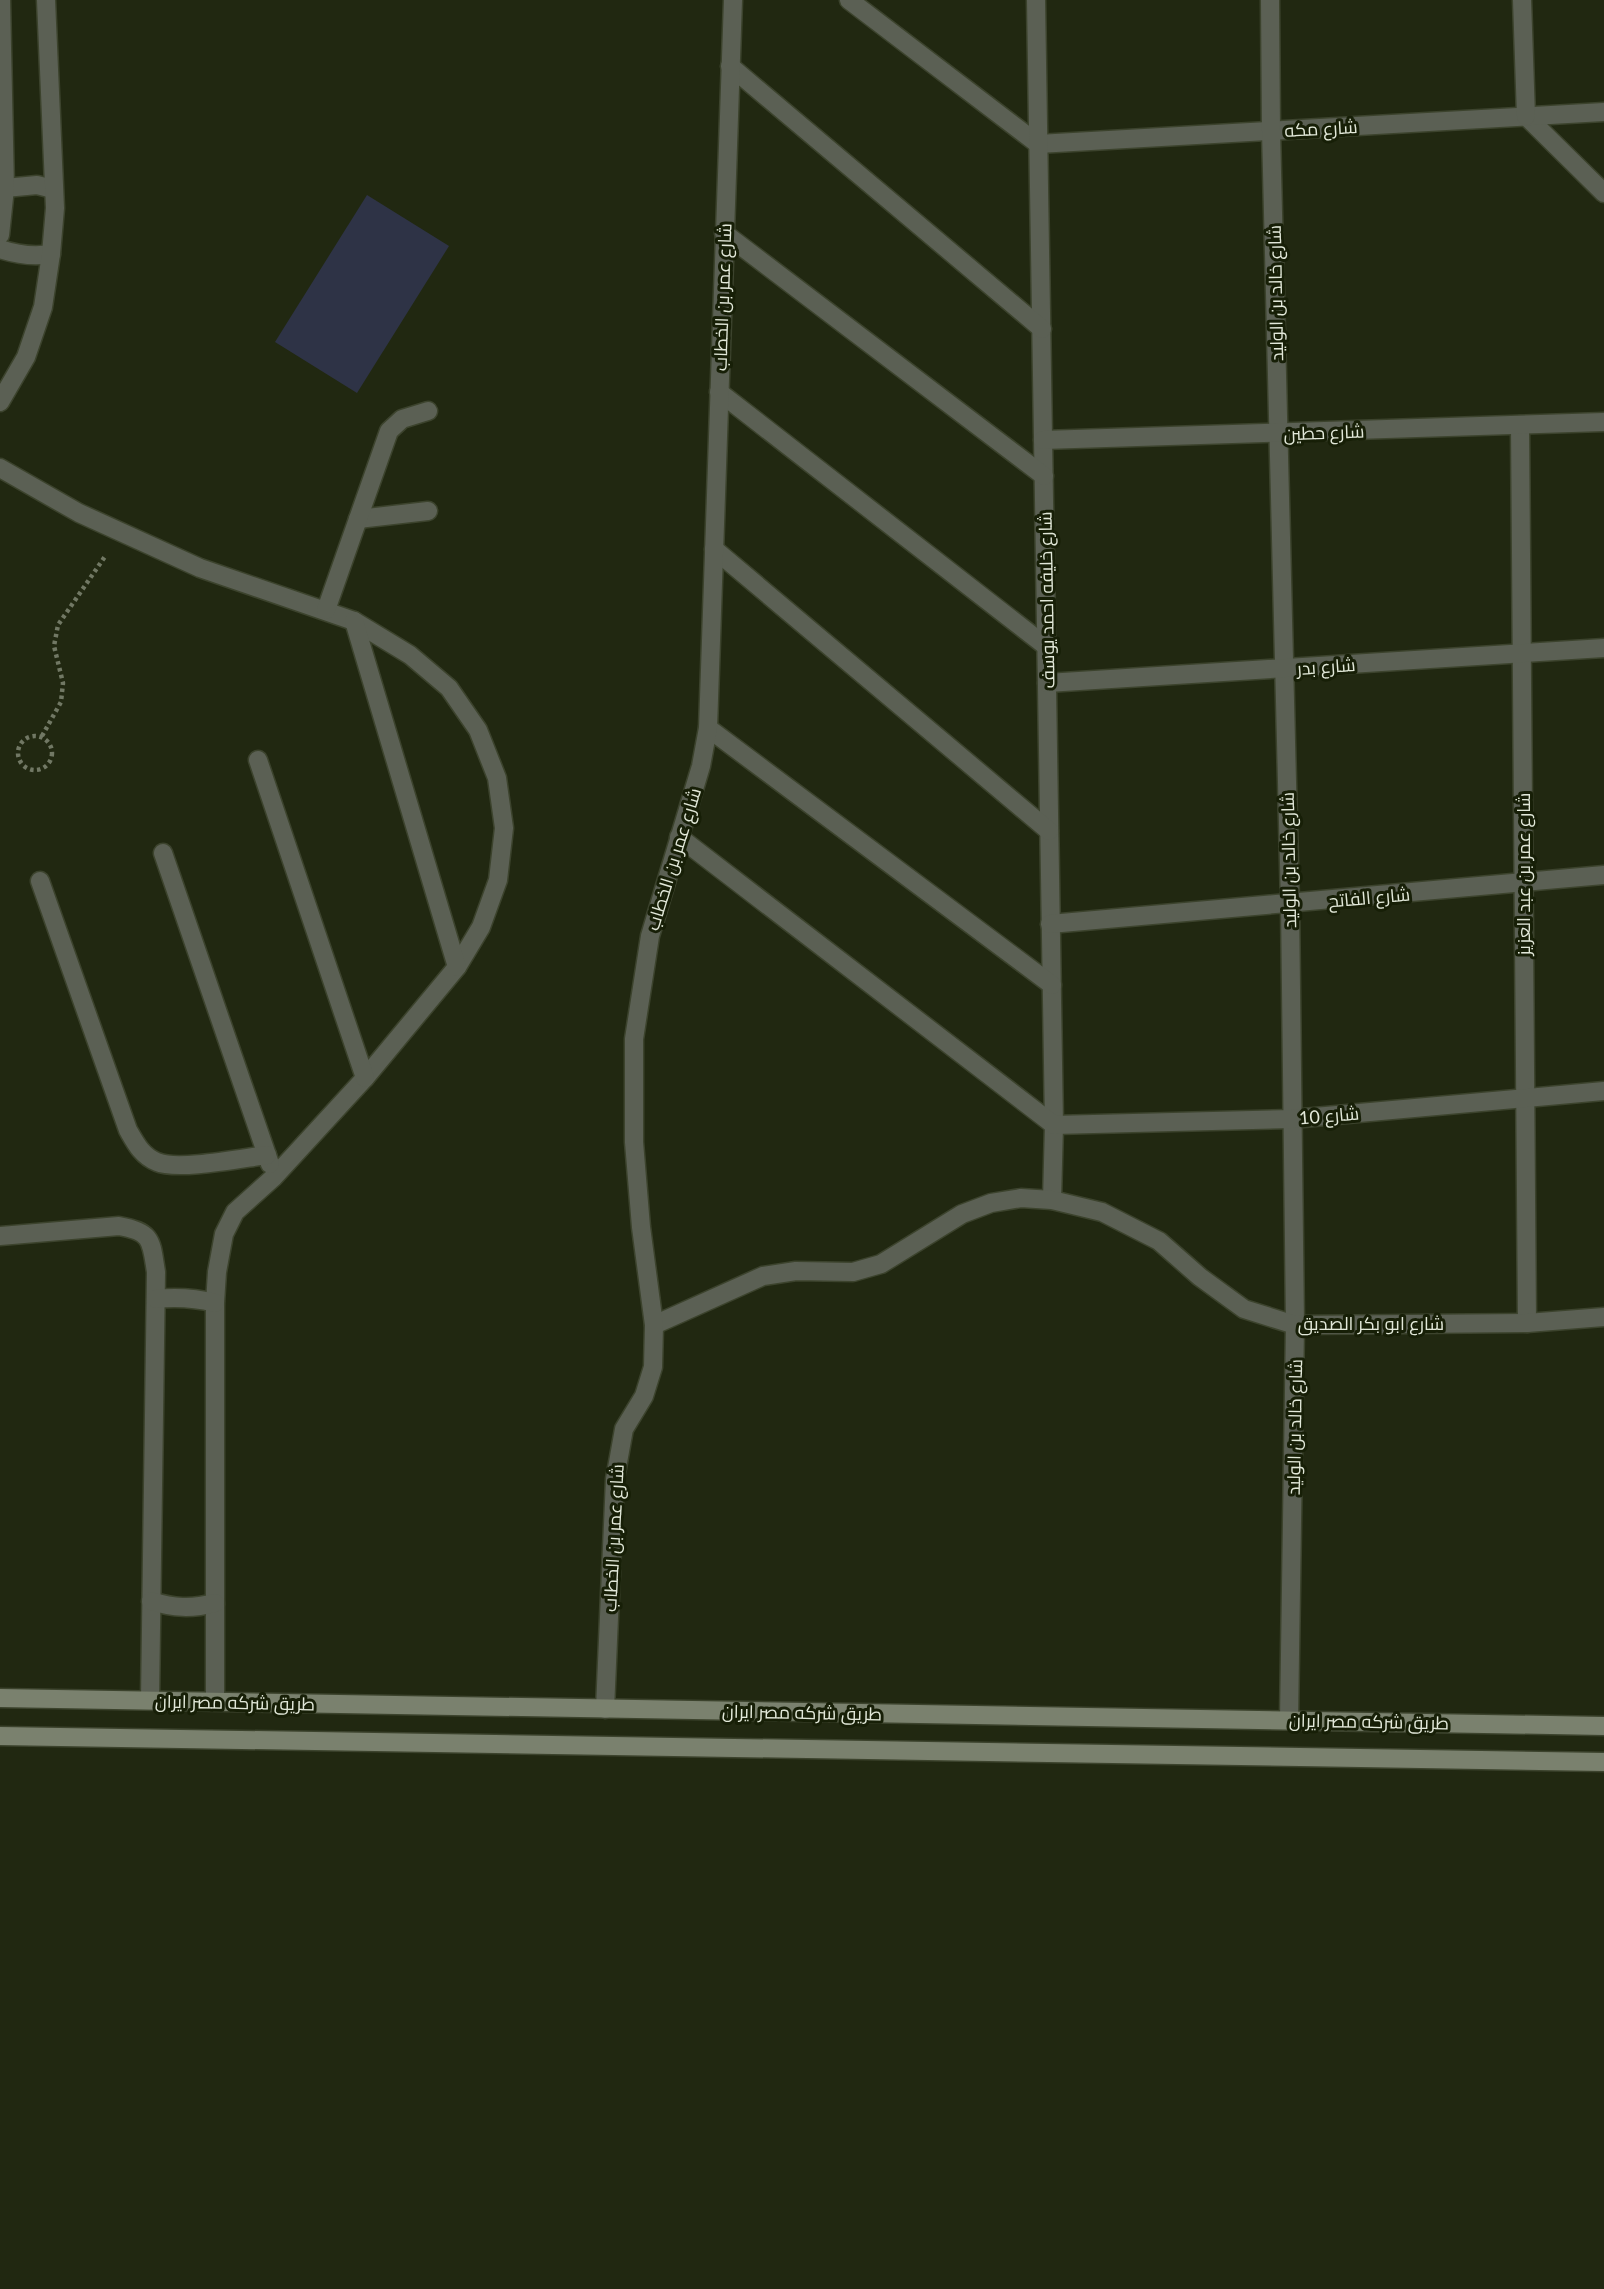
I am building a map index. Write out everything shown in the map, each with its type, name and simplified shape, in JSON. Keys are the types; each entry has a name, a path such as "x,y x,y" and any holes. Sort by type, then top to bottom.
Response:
{"main road":[{"name":"طريق شركه مصر ايران","path":"0,1698 1604,1726"},
{"name":"طريق شركه مصر ايران","path":"0,1736 1604,1762"}],"street":[{"path":"0,235 5,188 1,0"},
{"path":"0,402 26,357 43,307 51,254 54,208 46,0"},
{"name":"شارع عمر بن الخطاب","path":"605,1709 615,1479 624,1430 645,1396 653,1367 654,1325 641,1227 634,1142 634,1039 650,936 701,765 708,728 733,0"},
{"path":"849,0 1038,144"},
{"name":"شارع خليفه احمد يوسف","path":"1036,0 1054,1125 1052,1200"},
{"name":"شارع خالد بن الوليد","path":"1270,0 1290,904 1295,1325 1289,1720"},
{"path":"1522,0 1526,116 1604,193"},
{"path":"730,66 1042,329"},
{"name":"شارع مكه","path":"1038,144 1604,112"},
{"path":"5,188 37,185 53,189"},
{"path":"724,233 1044,476"},
{"path":"0,249 16,255 51,254"},
{"path":"719,393 1046,647"},
{"path":"326,610 389,431 402,419 428,411"},
{"name":"شارع حطين","path":"1043,440 1604,422"},
{"name":"شارع عمر بن عبد العزيز","path":"1520,425 1527,1323"},
{"path":"0,468 79,513 200,568 354,621 410,655 449,688 478,730 497,778 504,828 498,880 481,927 457,967 365,1079 274,1177 235,1212 223,1234 215,1303 215,1701"},
{"path":"358,519 428,512"},
{"path":"714,549 1049,831"},
{"path":"354,621 457,967"},
{"name":"شارع بدر","path":"1047,683 1604,648"},
{"path":"708,728 1052,985"},
{"path":"258,760 365,1079"},
{"path":"679,836 1054,1125"},
{"path":"163,853 274,1177"},
{"name":"شارع الفاتح","path":"1050,924 1604,875"},
{"path":"40,881 128,1130 139,1150 159,1163 182,1165 267,1156"},
{"name":"شارع 10","path":"1054,1125 1292,1119 1604,1091"},
{"name":"شارع ابو بكر الصديق","path":"654,1325 763,1276 796,1271 853,1272 880,1264 962,1214 991,1203 1021,1198 1052,1200 1102,1212 1159,1241 1200,1277 1244,1309 1295,1325 1527,1323 1604,1317"},
{"path":"0,1236 119,1226 139,1230 151,1242 156,1272 156,1299 150,1700"},
{"path":"156,1299 195,1298 215,1303"},
{"path":"151,1601 172,1607 194,1608 215,1603"}],"path":[{"path":"42,736 61,702 63,683 54,646 58,625 122,532"},
{"path":"42,736 51,746 52,760 42,769 29,769 19,760 19,746 29,737 42,736"}],"shaded area":[{"path":"367,195 449,246 357,393 275,342"}]}
